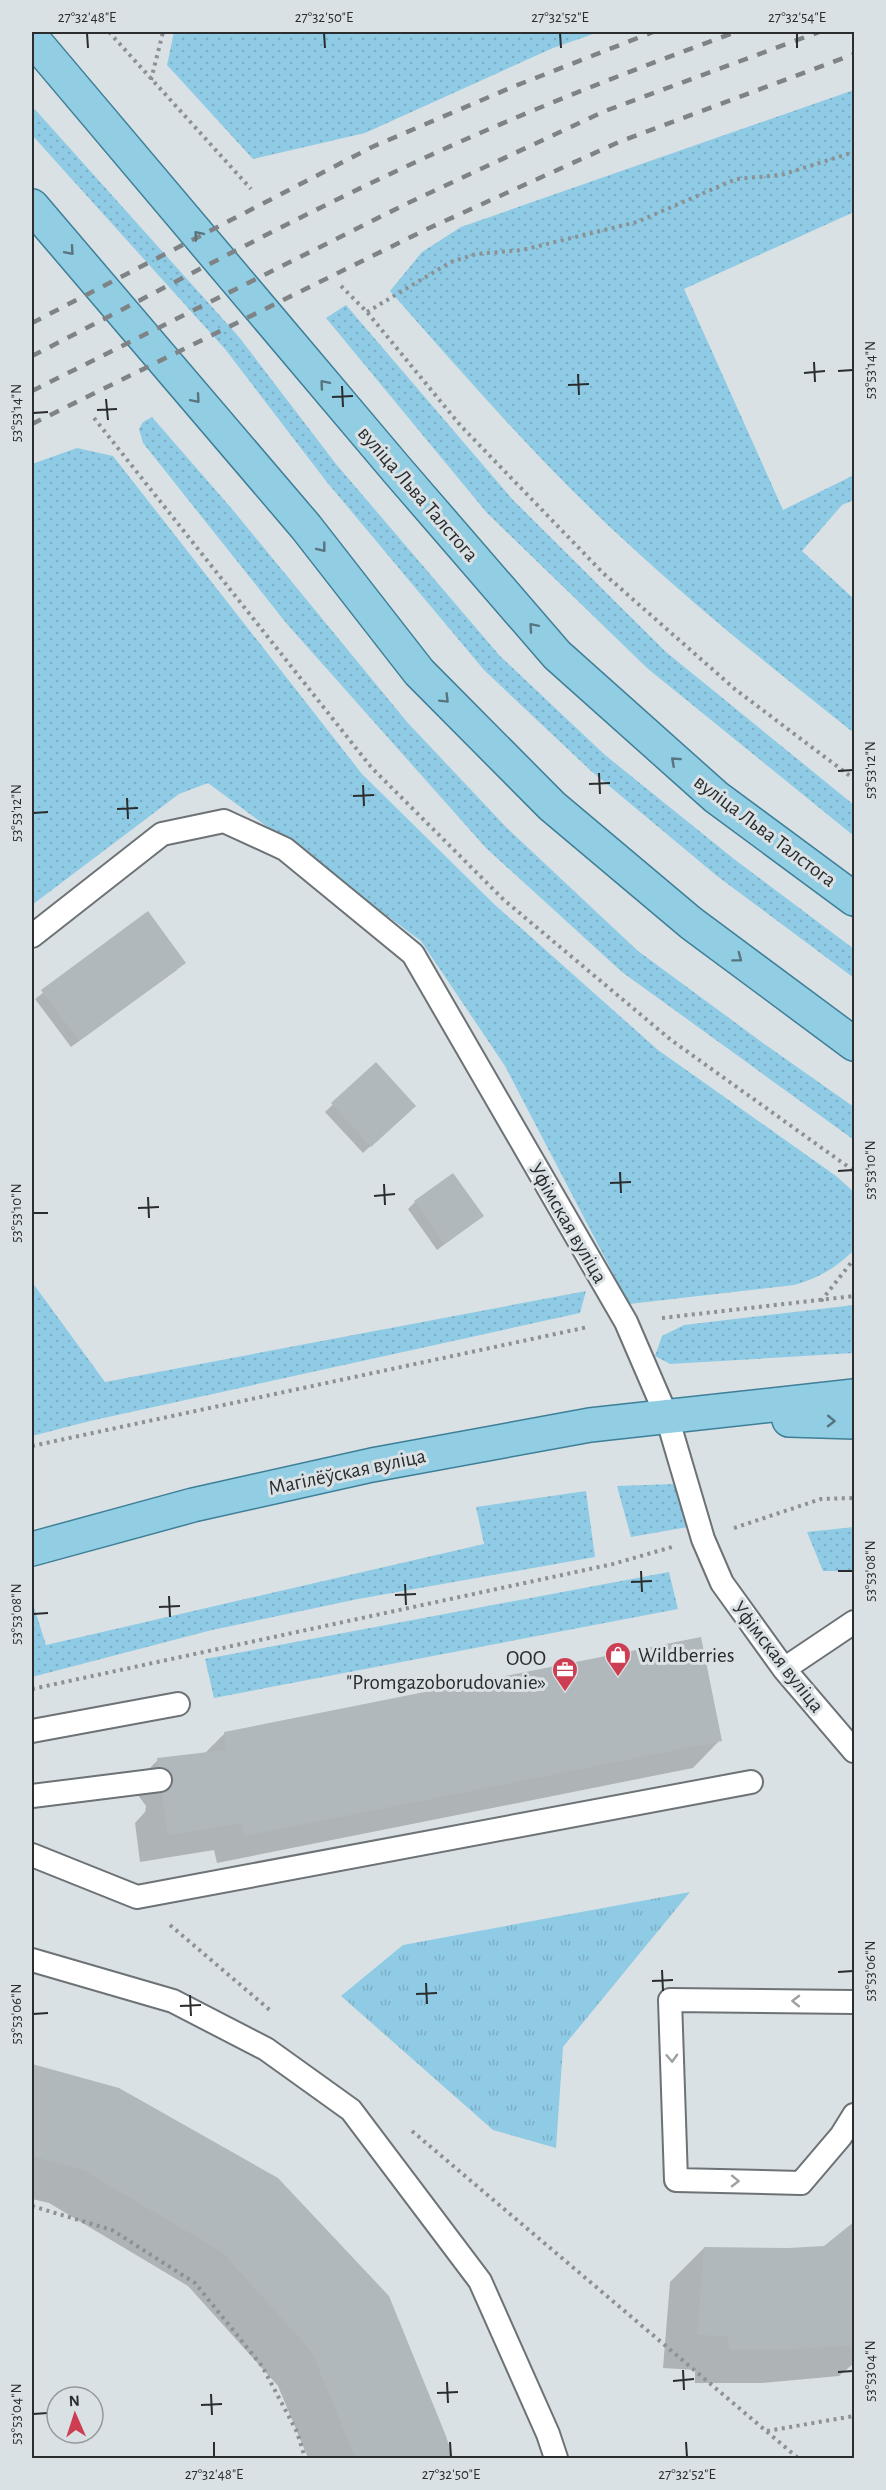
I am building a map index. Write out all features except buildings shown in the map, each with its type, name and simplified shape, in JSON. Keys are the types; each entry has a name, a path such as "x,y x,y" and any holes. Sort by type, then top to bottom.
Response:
{"main road":[{"name":"вуліца Льва Талстога","path":"32,38 397,470 557,655 716,797 855,899"},
{"path":"32,206 306,527 419,672 552,806 691,922 855,1044"},
{"name":"Магілёўская вуліца","path":"32,1549 193,1505 372,1465 590,1425 855,1395"},
{"name":"Магілёўская вуліца","path":"667,1417 855,1422"}],"lane":[{"name":"Уфімская вуліца","path":"32,936 162,834 225,821 285,849 413,954 626,1322 667,1417 703,1539 722,1583 784,1669 855,1751"},
{"path":"784,1669 855,1622"},
{"path":"32,1731 178,1704"},
{"path":"32,1796 160,1780"},
{"path":"32,1855 137,1898 751,1782"},
{"path":"32,1960 173,2001 266,2049 351,2110 480,2282 548,2434 556,2458"},
{"path":"855,2002 670,2000 676,2180 801,2182 841,2136 855,2115"}],"path":[{"path":"110,32 251,189"},
{"path":"151,80 163,32"},
{"path":"367,312 451,262 476,254 522,250 637,222 736,179 781,175 855,152"},
{"path":"341,286 367,312 460,425 603,573 736,690 855,779"},
{"path":"94,418 371,767 504,900 671,1040 855,1171"},
{"path":"821,1301 855,1259"},
{"path":"32,1446 572,1329 855,1296"},
{"path":"32,1689 613,1564 703,1539 820,1498 855,1498"},
{"path":"137,1898 278,2017"},
{"path":"411,2130 798,2458"},
{"path":"32,2206 112,2230 195,2283 262,2366 297,2432 305,2458"},
{"path":"766,2432 855,2416"}],"green space":[{"path":"174,32 599,32 553,48 365,133 253,159 167,65"},
{"path":"854,90 854,212 684,289 783,510 854,475 854,500 842,505 802,551 854,599 854,733 708,615 593,511 504,418 390,291 422,252 461,227"},
{"path":"32,106 239,337 336,464 500,656 605,755 734,859 854,949 854,978 717,876 590,770 484,670 326,481 225,349 32,135"},
{"path":"346,305 513,500 666,652 854,805 854,836 647,668 487,513 326,318"},
{"path":"152,417 232,509 407,722 506,827 638,951 854,1107 854,1140 622,972 486,848 287,624 143,443 139,429 143,422"},
{"path":"77,448 113,456 362,774 495,905 658,1050 836,1176 854,1192 854,1250 827,1272 794,1285 629,1304 505,1066 421,941 208,783 179,794 32,905 32,464"},
{"path":"32,1282 105,1382 586,1291 580,1313 90,1421 32,1436"},
{"path":"854,1305 854,1353 670,1364 655,1356 662,1336 684,1325"},
{"path":"674,1484 688,1527 631,1537 617,1486"},
{"path":"586,1491 595,1557 358,1599 212,1630 32,1677 32,1607 34,1607 46,1645 484,1544 476,1507"},
{"path":"854,1527 854,1571 823,1571 807,1532"},
{"path":"669,1572 678,1609 214,1698 205,1659"},
{"path":"690,1892 563,2047 556,2148 493,2130 341,1996 403,1945"}],"railway":[{"path":"32,323 372,147 510,88 653,32"},
{"path":"32,356 298,219 431,155 560,99 736,32"},
{"path":"32,391 408,203 605,111 819,32"},
{"path":"32,424 427,229 619,142 854,54"}],"place":[{"name":"Wildberries","path":"618,1678"},
{"name":"OOO \"Promgazoborudovanie»","path":"565,1693"}]}
